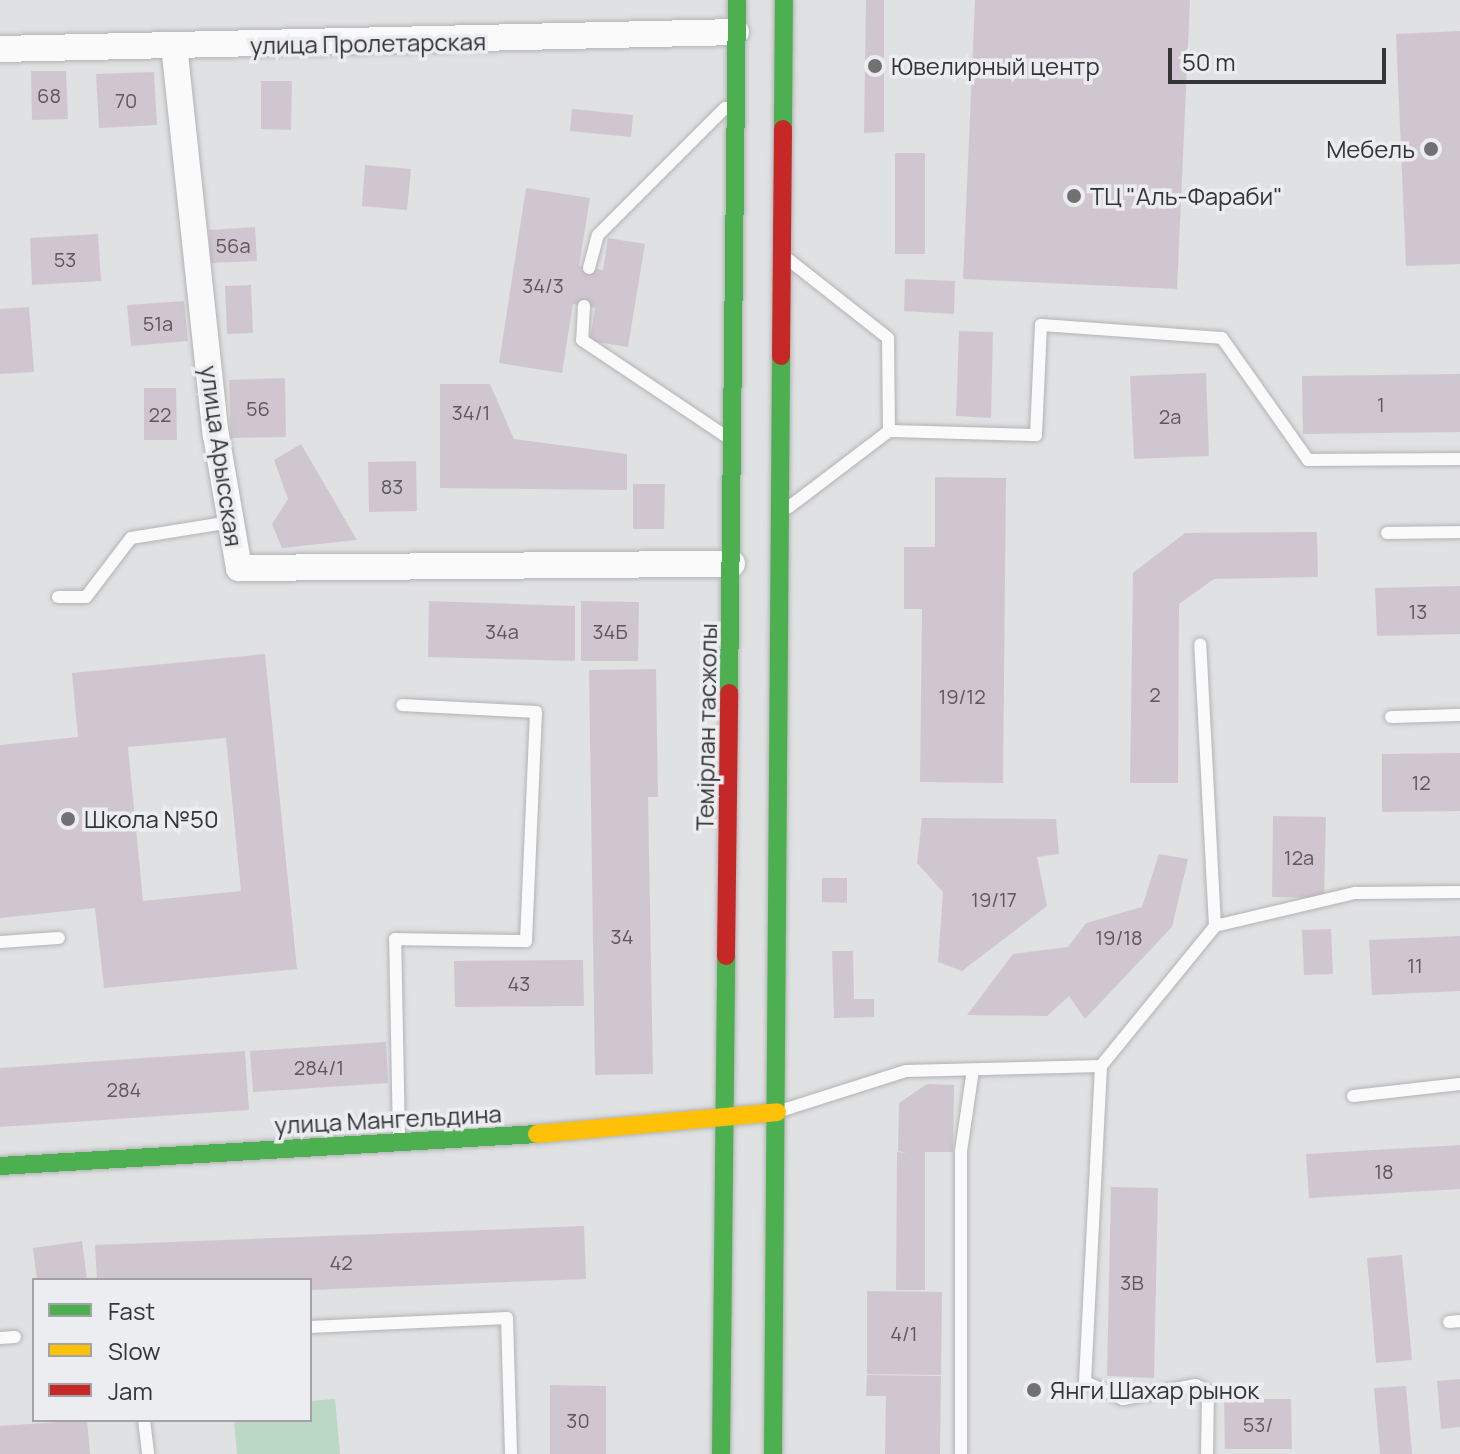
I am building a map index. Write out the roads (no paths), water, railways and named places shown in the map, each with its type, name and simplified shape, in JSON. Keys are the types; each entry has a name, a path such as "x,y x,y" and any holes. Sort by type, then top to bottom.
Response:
{"main road":[{"name":"Темірлан тасжолы","path":"721,1454 732,564 733,100 737,0"},
{"path":"773,1454 779,251 784,0"},
{"name":"улица Мангельдина","path":"0,1166 725,1121 777,1112"}],"street":[{"name":"улица Пролетарская","path":"0,49 736,32"},
{"name":"улица Арысская","path":"174,45 239,568 732,564"}],"lane":[{"path":"589,268 598,235 733,100"},
{"path":"779,251 888,338 889,431"},
{"path":"584,306 582,340 733,442"},
{"path":"780,514 889,431 1036,435 1041,325 1222,338 1308,460 1460,459"},
{"path":"58,597 86,597 131,538 231,522"},
{"path":"1387,533 1460,532"},
{"path":"1200,644 1215,926"},
{"path":"399,1142 395,939 526,941 536,712 402,705"},
{"path":"1391,717 1460,715"},
{"path":"1207,1454 1208,1391 1196,1385 1123,1399 1085,1382 1101,1066 1215,926 1355,893 1460,892"},
{"path":"0,942 59,938"},
{"path":"777,1112 906,1071 1101,1066"},
{"path":"961,1454 961,1151 973,1070"},
{"path":"1353,1096 1460,1084"},
{"path":"312,1327 507,1318 511,1454"},
{"path":"0,1338 15,1337"},
{"path":"144,1422 148,1454"}],"place":[{"name":"Ювелирный центр","path":"875,66"},
{"name":"Мебель","path":"1431,149"},
{"name":"ТЦ \"Аль-Фараби\"","path":"1074,196"},
{"name":"Школа №50","path":"68,819"},
{"name":"Янги Шахар рынок","path":"1034,1390"}]}
